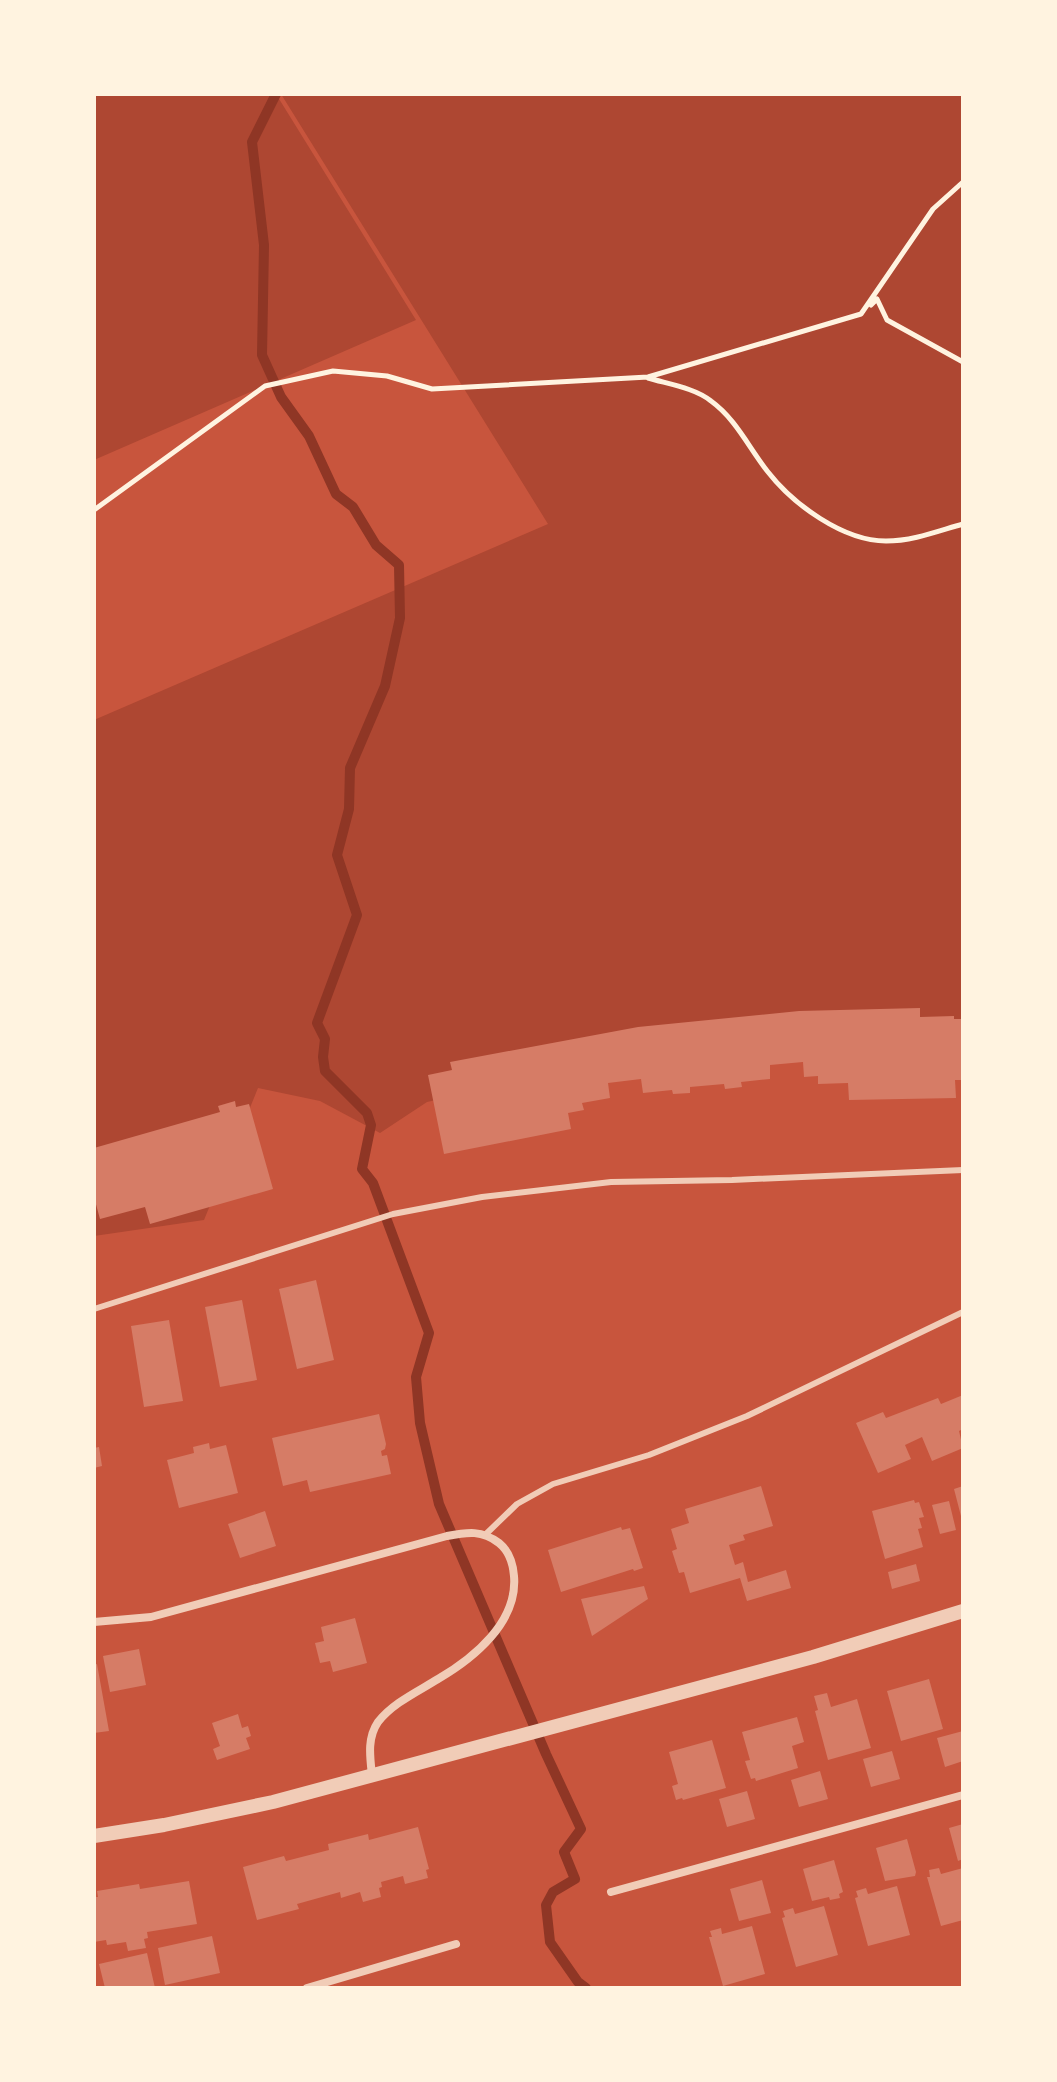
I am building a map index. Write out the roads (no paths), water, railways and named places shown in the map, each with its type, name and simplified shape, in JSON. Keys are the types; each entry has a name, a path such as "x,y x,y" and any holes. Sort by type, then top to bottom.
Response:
{"street":[{"path":"94,1622 151,1617 366,1561 447,1536 467,1532 486,1534 504,1547 513,1564 515,1584 510,1606 501,1624 475,1652 389,1710 376,1725 369,1749 372,1775"},
{"path":"94,1836 273,1802 813,1657 963,1611"},
{"path":"611,1892 963,1795"},
{"path":"307,1988 456,1944"}],"lane":[{"path":"94,1309 393,1214 443,1203 611,1182 963,1170"},
{"path":"486,1534 517,1504 553,1484 649,1455 747,1416 963,1312"}],"waterway":[{"path":"276,94 252,142 264,245 262,355 281,397 309,436 336,494 353,507 376,545 399,565 400,618 385,686 350,768 349,809 337,855 357,915 317,1023 325,1039 325,1071 367,1113 371,1125 362,1169 373,1183 429,1333 416,1377 420,1423 439,1504 581,1829 564,1852 575,1879 553,1892 546,1905 550,1942 578,1982 586,1988"}]}
